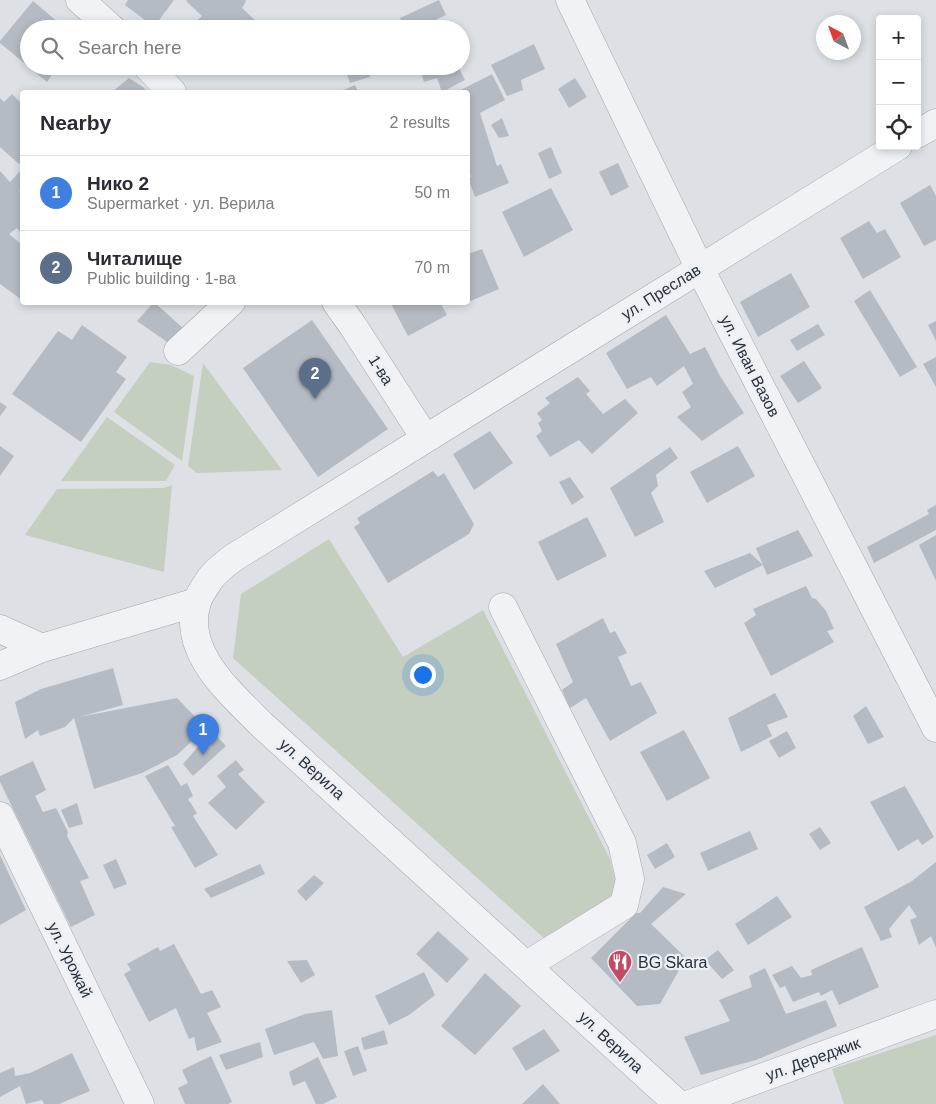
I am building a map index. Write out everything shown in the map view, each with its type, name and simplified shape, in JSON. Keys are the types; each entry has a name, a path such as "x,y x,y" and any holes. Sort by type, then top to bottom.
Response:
{"street":[{"path":"80,0 102,20"},
{"name":"ул. Иван Вазов","path":"570,0 700,268 932,712"},
{"path":"156,75 170,90"},
{"path":"921,132 936,123"},
{"name":"ул. Преслав","path":"425,438 892,150"},
{"path":"178,351 228,305"},
{"name":"1-ва","path":"338,305 425,438"},
{"name":"ул. Верила","path":"425,438 233,558 211,577 197,602 194,626 199,648 211,670 261,724 678,1104"},
{"path":"0,666 42,648 197,602"},
{"path":"503,607 622,843 630,879 624,905 527,965"},
{"path":"0,629 42,648"},
{"name":"ул. Урожай","path":"0,816 140,1104"},
{"name":"ул. Дереджик","path":"690,1104 936,1014"}],"green space":[{"path":"150,362 171,365 194,376 182,461 114,412"},
{"path":"203,363 282,470 197,473 188,466"},
{"path":"107,417 175,465 166,481 61,481"},
{"path":"172,485 164,572 25,535 57,489 163,488"},
{"path":"329,539 403,657 483,610 610,859 618,894 545,939 233,658 241,594"},
{"path":"936,1035 936,1104 844,1104 832,1069"}],"building":[{"path":"128,0 174,0 159,20 145,20 125,5"},
{"path":"245,0 242,8 255,20 198,20 202,16 186,1"},
{"path":"439,0 446,15 435,20 401,20 400,18"},
{"path":"33,1 55,20 20,20 20,60 0,41"},
{"path":"534,44 545,69 521,80 523,90 507,96 491,65"},
{"path":"492,74 505,100 480,113 497,166 501,164 509,183 475,197 470,183 470,90 461,90"},
{"path":"39,75 51,75 47,82"},
{"path":"347,75 370,75 370,77 350,83"},
{"path":"422,75 462,75 465,80 446,90 441,90 437,78 424,82"},
{"path":"129,78 146,90 114,90"},
{"path":"575,78 587,97 569,108 558,89"},
{"path":"355,85 357,90 344,90"},
{"path":"12,94 20,102 19,164 0,147 0,98 4,102"},
{"path":"502,118 509,136 499,138 491,125"},
{"path":"551,147 562,173 549,179 538,153"},
{"path":"618,163 629,187 611,196 599,172"},
{"path":"0,171 10,182 20,171 20,232 17,228 9,234 20,243 20,299 0,284"},
{"path":"930,185 936,196 936,240 924,246 900,203"},
{"path":"551,188 573,230 524,257 502,212"},
{"path":"869,221 877,233 885,229 901,257 863,279 840,238"},
{"path":"482,249 499,289 470,301 470,253"},
{"path":"791,273 810,307 758,337 740,302"},
{"path":"870,290 917,367 900,377 854,301"},
{"path":"151,305 157,305 184,329 170,344 137,321"},
{"path":"392,305 442,305 447,315 408,336"},
{"path":"666,315 690,354 705,347 720,376 744,413 702,441 677,417 691,407 682,392 693,384 684,366 657,386 651,377 627,389 606,353"},
{"path":"312,320 388,429 318,477 243,368"},
{"path":"936,321 936,341 928,325"},
{"path":"818,324 825,335 797,351 790,340"},
{"path":"82,325 127,357 116,372 126,379 81,442 12,394 58,331 72,340"},
{"path":"936,357 936,387 923,364"},
{"path":"804,361 822,388 798,403 780,376"},
{"path":"578,377 590,391 586,394 603,414 625,399 638,413 592,454 579,440 550,457 536,436 542,431 538,423 542,420 537,413 550,403 545,398"},
{"path":"0,402 7,407 0,416"},
{"path":"490,431 513,463 474,490 453,454"},
{"path":"0,446 14,456 0,476"},
{"path":"738,446 755,476 707,503 690,472"},
{"path":"670,447 678,458 656,475 658,486 651,493 664,522 635,537 610,488"},
{"path":"433,471 438,477 444,473 474,524 469,534 388,583 354,527 360,523 357,518"},
{"path":"570,477 584,497 572,505 559,482"},
{"path":"936,505 936,530 874,563 867,547 929,514 927,510"},
{"path":"587,517 607,556 557,581 538,542"},
{"path":"798,530 813,556 767,575 756,548"},
{"path":"936,535 936,581 919,545"},
{"path":"750,553 763,565 715,588 704,571"},
{"path":"806,586 812,598 816,599 826,611 834,629 827,631 834,642 771,676 744,623 756,615 753,609"},
{"path":"603,618 610,633 615,631 627,653 618,657 631,686 641,682 657,713 610,741 586,698 570,708 562,690 573,682 556,644"},
{"path":"113,668 123,705 79,717 177,698 206,728 177,755 142,773 94,789 74,718 65,727 40,736 38,730 25,739 15,702 41,689"},
{"path":"775,693 788,717 767,725 772,736 741,752 728,718"},
{"path":"866,706 884,737 868,744 853,716"},
{"path":"684,730 710,778 667,801 640,752"},
{"path":"212,731 226,746 193,776 183,764"},
{"path":"787,731 796,748 779,758 769,741"},
{"path":"236,760 244,770 238,774 265,802 236,830 208,803 226,787 217,776"},
{"path":"33,761 46,790 35,796 43,812 56,808 68,832 67,836 89,878 80,881 95,915 71,927 0,782 0,776"},
{"path":"168,765 181,786 187,783 193,796 188,799 197,813 193,816 218,855 195,868 171,827 175,826 145,776"},
{"path":"905,786 934,837 922,845 918,839 898,851 870,802"},
{"path":"77,803 83,824 69,828 61,810"},
{"path":"820,827 831,843 820,850 809,834"},
{"path":"750,831 758,849 708,871 700,853"},
{"path":"667,843 675,857 655,869 647,855"},
{"path":"0,855 26,910 0,925"},
{"path":"116,859 127,884 114,889 103,865"},
{"path":"936,862 936,948 931,936 919,945 910,920 917,917 909,905 889,929 892,937 881,941 864,907 912,881"},
{"path":"260,864 265,874 211,898 204,889"},
{"path":"314,875 324,883 306,901 297,891"},
{"path":"663,887 686,894 651,924 686,958 660,1004 637,1006 591,958 636,913 640,913"},
{"path":"777,896 792,917 748,945 735,924"},
{"path":"438,931 469,959 447,983 416,954"},
{"path":"174,944 201,994 212,990 221,1007 207,1013 222,1042 197,1051 194,1037 189,1039 176,1008 149,1022 124,974 131,970 127,964 158,947 160,951"},
{"path":"862,947 879,987 839,1005 832,990 821,996 819,992 793,1002 785,986 780,988 772,975 792,966 801,978 812,975 811,970"},
{"path":"718,950 734,970 722,979 705,960"},
{"path":"307,960 315,975 301,983 287,961"},
{"path":"765,968 786,1014 826,1000 837,1026 756,1060 701,1075 684,1037 730,1021 719,1000 752,987 749,976"},
{"path":"424,972 435,995 409,1015 389,1025 375,996"},
{"path":"485,973 521,1006 475,1055 441,1026"},
{"path":"332,1010 338,1056 323,1059 314,1042 274,1055 265,1029 305,1014"},
{"path":"544,1029 560,1051 526,1071 512,1048"},
{"path":"384,1030 388,1044 364,1050 361,1038"},
{"path":"260,1042 263,1057 226,1070 219,1055"},
{"path":"358,1046 367,1071 353,1076 344,1051"},
{"path":"72,1053 90,1091 59,1104 44,1104 42,1100 26,1104 20,1086 0,1097 0,1073 14,1067 15,1076 30,1073"},
{"path":"211,1056 232,1102 228,1104 185,1104 178,1088 188,1083 182,1070"},
{"path":"318,1057 337,1097 323,1104 316,1104 305,1081 293,1086 289,1072"},
{"path":"543,1084 560,1104 522,1104"}],"place":[{"name":"Читалище","path":"315,399"},
{"name":"Нико 2","path":"203,755"},
{"name":"BG Skara","path":"620,983"}]}
